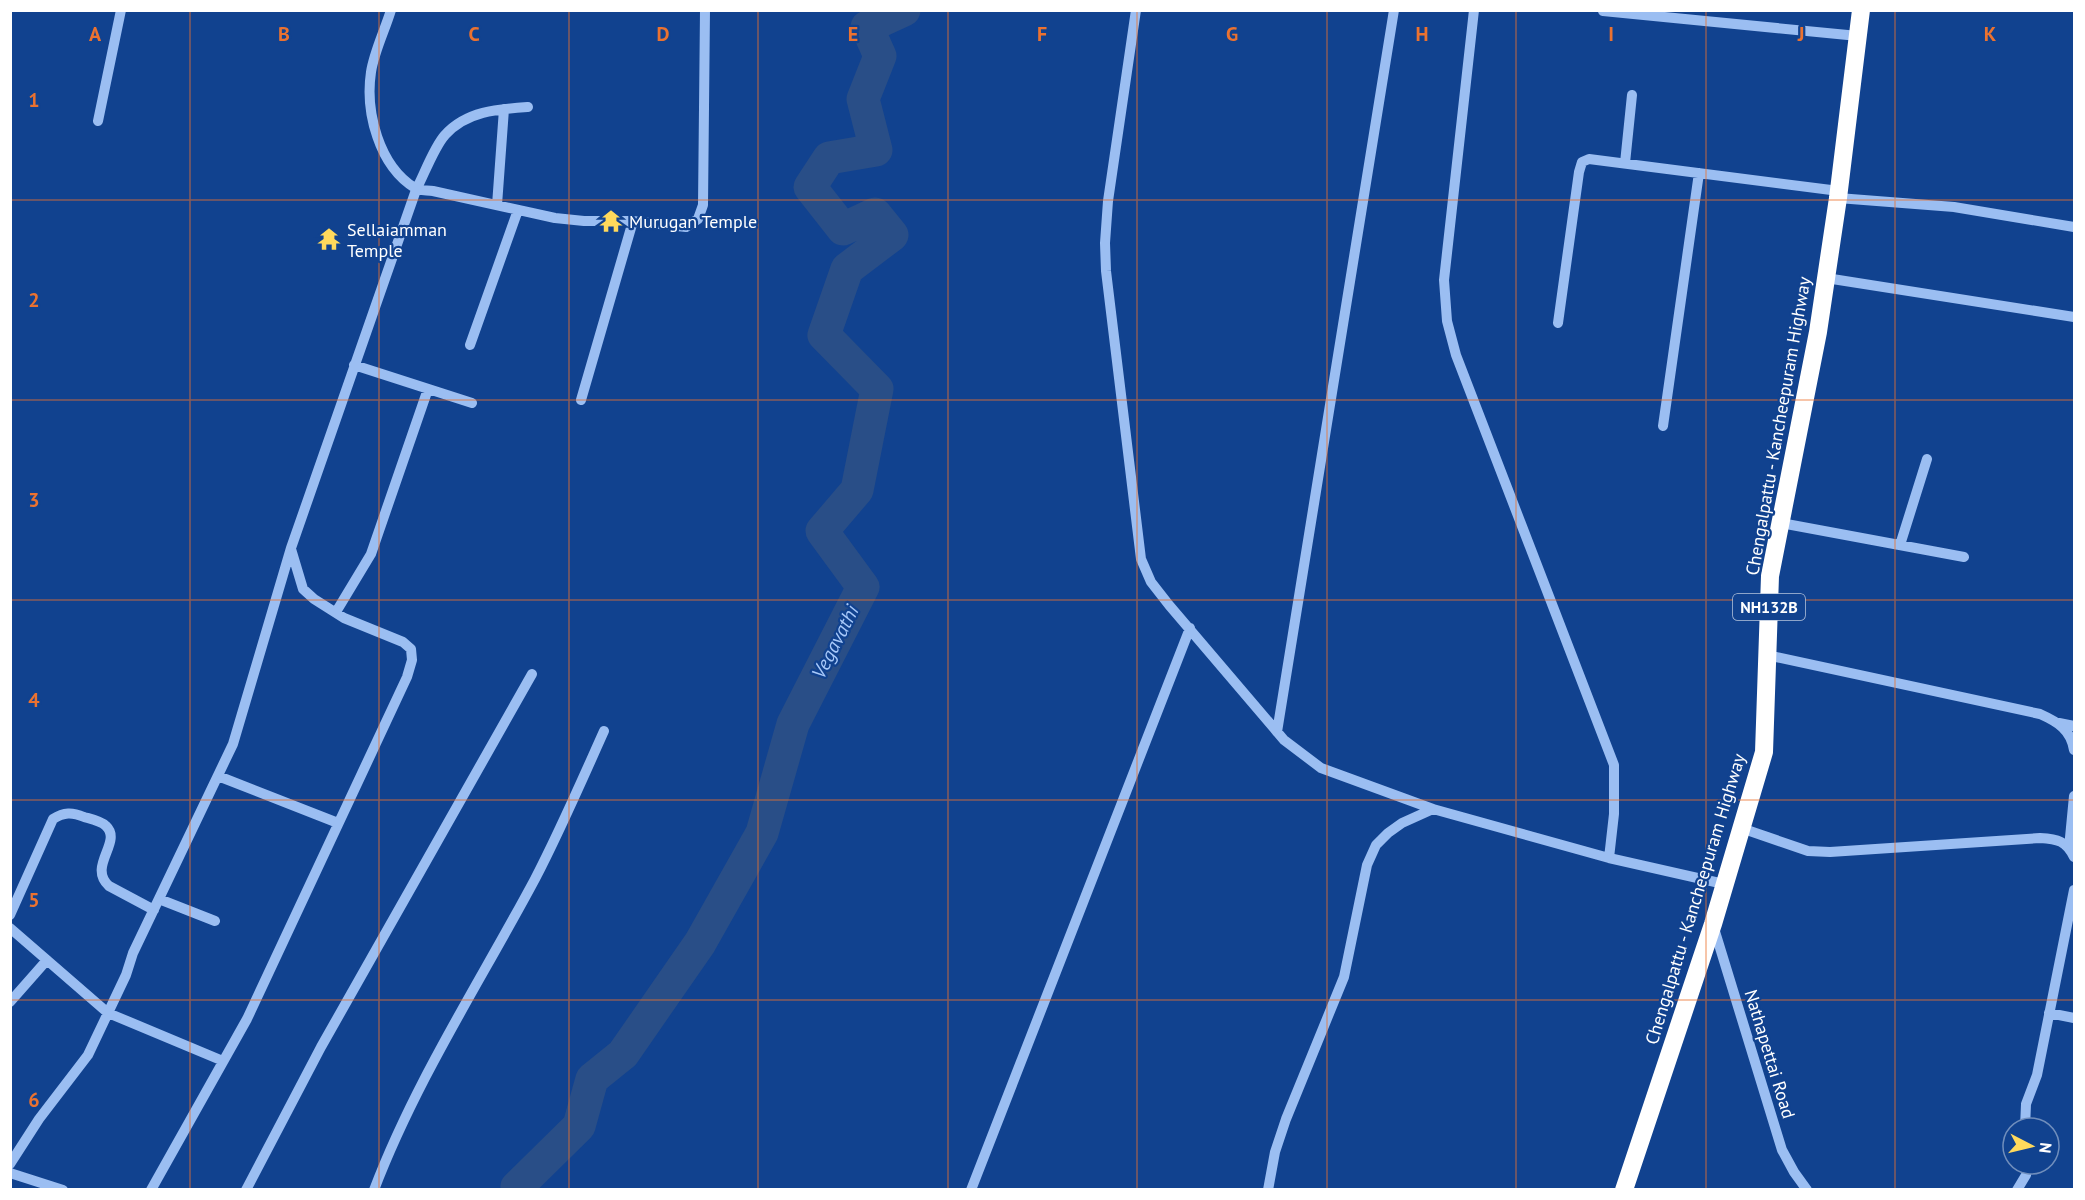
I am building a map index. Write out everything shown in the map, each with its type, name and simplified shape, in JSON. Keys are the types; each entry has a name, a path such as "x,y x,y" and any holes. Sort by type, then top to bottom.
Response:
{"highway":[{"name":"Chengalpattu - Kancheepuram Highway","path":"1624,1190 1713,924 1764,752 1770,576 1818,332 1839,194 1861,10"}],"street":[{"path":"98,121 121,10"},
{"path":"391,10 371,72 370,96 374,126 390,165 416,190 433,191 575,220 633,221 686,227 698,219 703,206 705,10"},
{"path":"1136,10 1108,201 1105,243 1106,271 1141,559 1151,582 1277,732 1302,755 1321,768 1433,809 1609,858 1724,884"},
{"path":"1277,732 1394,10"},
{"path":"1474,10 1444,280 1447,321 1456,355 1614,765 1614,814 1609,858"},
{"path":"1603,11 1858,36"},
{"path":"1625,163 1632,96"},
{"path":"10,1164 39,1119 88,1055 233,744 291,548 416,190 443,136 456,125 474,115 493,109 528,107"},
{"path":"497,205 504,109"},
{"path":"1558,323 1579,172 1582,162 1589,159 1839,194 1954,207 2074,226"},
{"path":"1663,426 1699,173"},
{"path":"470,345 518,210"},
{"path":"581,400 633,221"},
{"path":"1826,278 2074,317"},
{"path":"354,365 472,403"},
{"path":"336,612 371,554 428,389"},
{"path":"1900,545 1927,459"},
{"path":"1781,523 1964,557"},
{"path":"151,1190 247,1019 407,677 412,660 411,648 402,642 344,618 303,589 291,548"},
{"path":"971,1190 1190,628"},
{"path":"1767,655 2040,714 2059,723 2074,726"},
{"path":"246,1190 321,1047 532,674"},
{"path":"2059,723 2072,739 2074,750"},
{"path":"374,1190 388,1152 449,1031 552,846 604,731"},
{"path":"218,776 338,823"},
{"path":"2072,853 2074,796"},
{"path":"1268,1190 1275,1152 1286,1119 1344,977 1367,865 1376,845 1388,833 1402,823 1433,809"},
{"path":"10,915 53,819 68,813 104,824 109,829 111,838 102,864 103,881 154,910"},
{"path":"1741,828 1808,851 1830,852 2040,838 2057,839 2072,853"},
{"path":"2026,1116 2026,1104 2037,1075 2074,891"},
{"path":"159,899 215,921"},
{"name":"Nathapettai Road","path":"1713,924 1782,1150 1807,1190"},
{"path":"10,928 108,1013 223,1061"},
{"path":"10,1002 47,960"},
{"path":"2049,1013 2074,1018"},
{"path":"10,1173 63,1190"},
{"path":"2017,1190 2026,1176"}],"waterway":[{"name":"Vegavathi","path":"518,1190 517,1187 579,1126 592,1079 623,1054 700,943 762,833 793,724 863,587 822,531 857,490 877,389 824,335 847,269 892,235 875,214 843,229 810,187 829,158 876,150 863,99 880,56 867,27 904,10"}],"place":[{"name":"Murugan Temple","path":"611,221"},
{"name":"Sellaiamman Temple","path":"329,239"}]}
